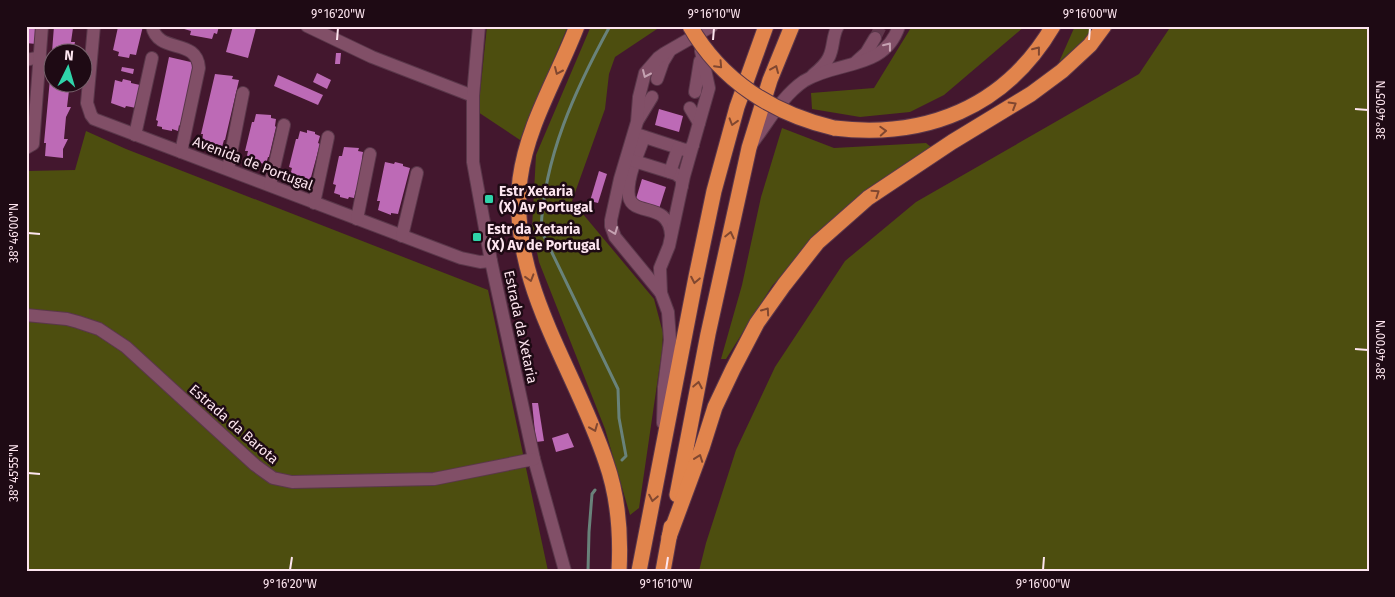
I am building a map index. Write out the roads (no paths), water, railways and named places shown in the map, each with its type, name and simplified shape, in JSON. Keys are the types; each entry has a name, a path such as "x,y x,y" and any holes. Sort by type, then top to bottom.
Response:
{"highway":[{"path":"577,26 531,136 520,178 519,220 521,242 531,283 592,422 607,463 617,511 619,571"},
{"path":"690,26 705,49 720,66 753,95 793,116 834,128 871,131 921,125 963,110 989,95 1017,73 1031,58 1053,26"},
{"path":"639,571 705,234 725,148 740,98 766,26"},
{"path":"663,571 708,334 749,148 770,80 792,26"},
{"path":"670,536 715,407 733,369 757,323 817,244 868,198 952,142 1031,94 1062,71 1090,44 1104,26"}],"street":[{"path":"26,148 33,144 42,26"},
{"name":"Avenida de Portugal","path":"94,26 87,103 94,119 461,258 480,262 491,261"},
{"path":"152,26 154,35 160,40 194,53 198,58 199,68 181,152"},
{"path":"307,26 372,57 473,96"},
{"name":"Estrada da Xetaria","path":"479,26 473,96 473,162 491,261 534,459 565,571"},
{"path":"661,293 615,237 611,226 614,205 638,138 639,97 645,73 658,58 672,48 712,26"},
{"path":"695,92 701,51 705,40 717,26"},
{"path":"829,26 832,50"},
{"path":"812,77 828,60 832,50 833,36 838,26"},
{"path":"749,148 779,104 797,86 812,77 881,54 886,49 899,26"},
{"path":"854,63 866,53 875,38"},
{"path":"658,80 663,62 672,48"},
{"path":"662,450 664,387 671,331 668,312 661,293 660,268 667,252 682,186 709,88 701,51"},
{"path":"26,60 40,56"},
{"path":"134,134 152,58"},
{"path":"228,169 243,93"},
{"path":"637,122 652,97"},
{"path":"690,108 699,123"},
{"path":"270,185 284,125"},
{"path":"314,203 328,137"},
{"path":"638,138 688,150 693,145"},
{"path":"670,172 678,148"},
{"path":"357,219 370,154"},
{"path":"632,157 680,176 682,186"},
{"path":"632,157 631,201 635,206 662,215 670,225 671,235"},
{"path":"402,236 417,173"},
{"name":"Estrada da Barota","path":"26,316 67,319 78,322 98,329 126,347 255,465 273,478 292,482 434,479 534,459"}],"waterway":[{"path":"610,26 574,99 555,150 543,203 541,230 618,389 619,418 626,456 622,460"},
{"path":"588,571 592,494 595,490"}],"tunnel":[{"path":"875,38 881,26"}],"place":[{"name":"Estr Xetaria (X) Av Portugal","path":"489,199"},
{"name":"Estr da Xetaria (X) Av de Portugal","path":"477,237"}]}
